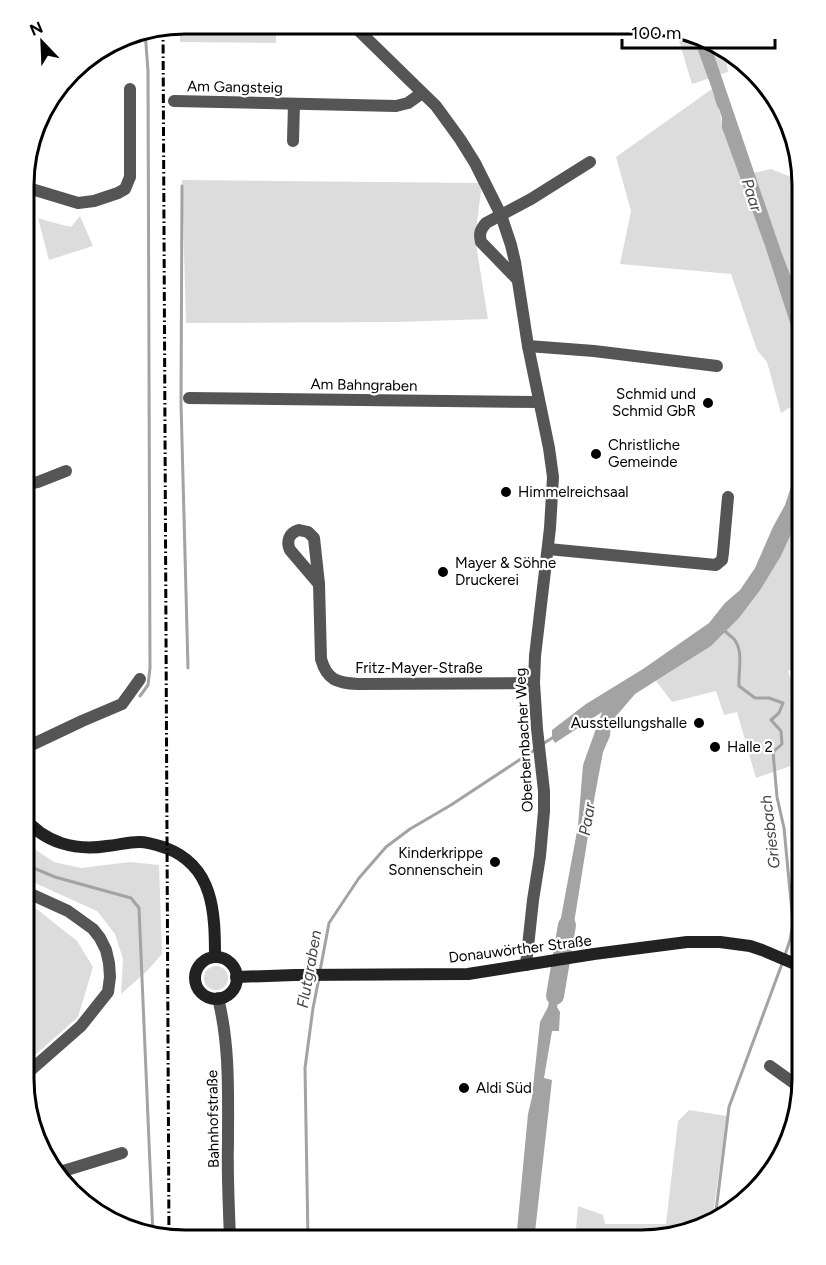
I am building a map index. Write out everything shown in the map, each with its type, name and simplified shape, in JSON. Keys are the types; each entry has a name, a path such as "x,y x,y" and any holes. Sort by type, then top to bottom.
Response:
{"main road":[{"path":"34,828 57,842 81,848 141,842 156,844 175,851 189,861 202,877 209,891 214,928 214,957"},
{"name":"Donauwörther Straße","path":"236,977 468,974 687,942 720,942 750,946 791,963"},
{"path":"214,957 225,959 230,963 236,977 234,988 230,993 224,997 211,998 199,990 195,977 200,964 214,957"}],"street":[{"name":"Oberbernbacher Weg","path":"363,34 436,106 475,163 501,215 511,245 528,346 549,448 552,477 548,549 535,656 534,683 544,791 543,833 526,965"},
{"path":"34,190 78,203 94,201 124,189 130,177 130,89"},
{"name":"Am Gangsteig","path":"174,101 396,106 408,103 422,93"},
{"name":"Am Gangsteig","path":"293,141 294,104"},
{"path":"517,279 481,242 479,235 481,229 486,223 531,200 590,162"},
{"path":"528,346 594,351 717,366"},
{"name":"Am Bahngraben","path":"189,398 539,402"},
{"path":"34,483 66,471"},
{"path":"548,549 716,565 722,560 728,497"},
{"name":"Fritz-Mayer-Straße","path":"319,584 321,659 323,668 336,681 358,684 534,683"},
{"path":"34,743 122,704 140,679"},
{"path":"34,896 68,911 93,929 106,950 110,963 110,977 108,992 81,1026 34,1067"},
{"name":"Bahnhofstraße","path":"218,998 225,1034 228,1070 230,1231"},
{"path":"770,1066 791,1081"},
{"path":"66,1170 122,1153"}],"shaded area":[{"path":"186,34 276,34 276,43 180,42 180,35"},
{"path":"679,40 698,46 727,62 728,72 692,84"},
{"path":"712,89 722,128 765,246 792,329 792,406 781,413 767,362 757,350 731,274 620,264 631,211 616,157"},
{"path":"771,169 791,177 792,280 781,252 754,173"},
{"path":"182,180 480,183 475,238 488,319 186,323"},
{"path":"80,216 93,246 49,260 38,218 71,227"},
{"path":"792,533 791,670 788,671 791,681 791,766 756,778 737,712 724,715 716,691 672,702 656,681 711,646 739,618 761,589"},
{"path":"34,849 54,862 81,868 130,862 159,865 162,954 121,994 123,959 115,934 97,911 34,883"},
{"path":"34,907 77,941 93,967 78,1017 34,1056"},
{"path":"216,966 225,969 228,978 225,987 216,990 207,987 204,978 207,969"},
{"path":"689,1110 727,1116 713,1211 670,1228 640,1231 576,1231 578,1206 603,1215 605,1224 666,1224 678,1121"}],"water":[{"path":"696,45 714,54 792,280 792,329 765,246 722,128 722,118"},
{"path":"792,485 792,533 761,589 739,618 711,646 635,694 611,722 610,736 603,752 592,811 570,948 555,950 578,826 583,765 602,712 555,743 552,730 586,704 643,669 709,623 725,603 740,590 755,568 785,505"},
{"path":"564,971 557,1007 560,1012 559,1031 552,1031 544,1078 552,1080 535,1231 517,1231 528,1114 540,1022 548,1007 554,973"}],"waterway":[{"path":"140,696 148,685 150,668 148,71 146,40"},
{"path":"182,186 181,403 188,668"},
{"name":"Griesbach","path":"723,629 734,639 739,649 739,686 755,698 769,698 783,703 779,713 771,720 781,731 782,744 773,752 777,797 784,828 791,904"},
{"name":"Flutgraben","path":"541,745 552,738"},
{"name":"Flutgraben","path":"320,971 329,923 359,878 386,847 410,829 536,749"},
{"path":"34,868 55,877 131,898 139,908 153,1226"},
{"name":"Paar","path":"555,996 567,925"},
{"name":"Griesbach","path":"785,955 791,933"},
{"name":"Griesbach","path":"716,1210 729,1107 783,961"},
{"name":"Flutgraben","path":"308,1231 305,1068 319,978"}],"railway":[{"path":"163,37 169,1229"}],"place":[{"name":"Schmid und Schmid GbR","path":"708,403"},
{"name":"Christliche Gemeinde","path":"596,454"},
{"name":"Himmelreichsaal","path":"506,492"},
{"name":"Mayer & Söhne Druckerei","path":"443,572"},
{"name":"Ausstellungshalle","path":"699,723"},
{"name":"Halle 2","path":"715,747"},
{"name":"Kinderkrippe Sonnenschein","path":"495,862"},
{"name":"Aldi Süd","path":"464,1088"}]}
